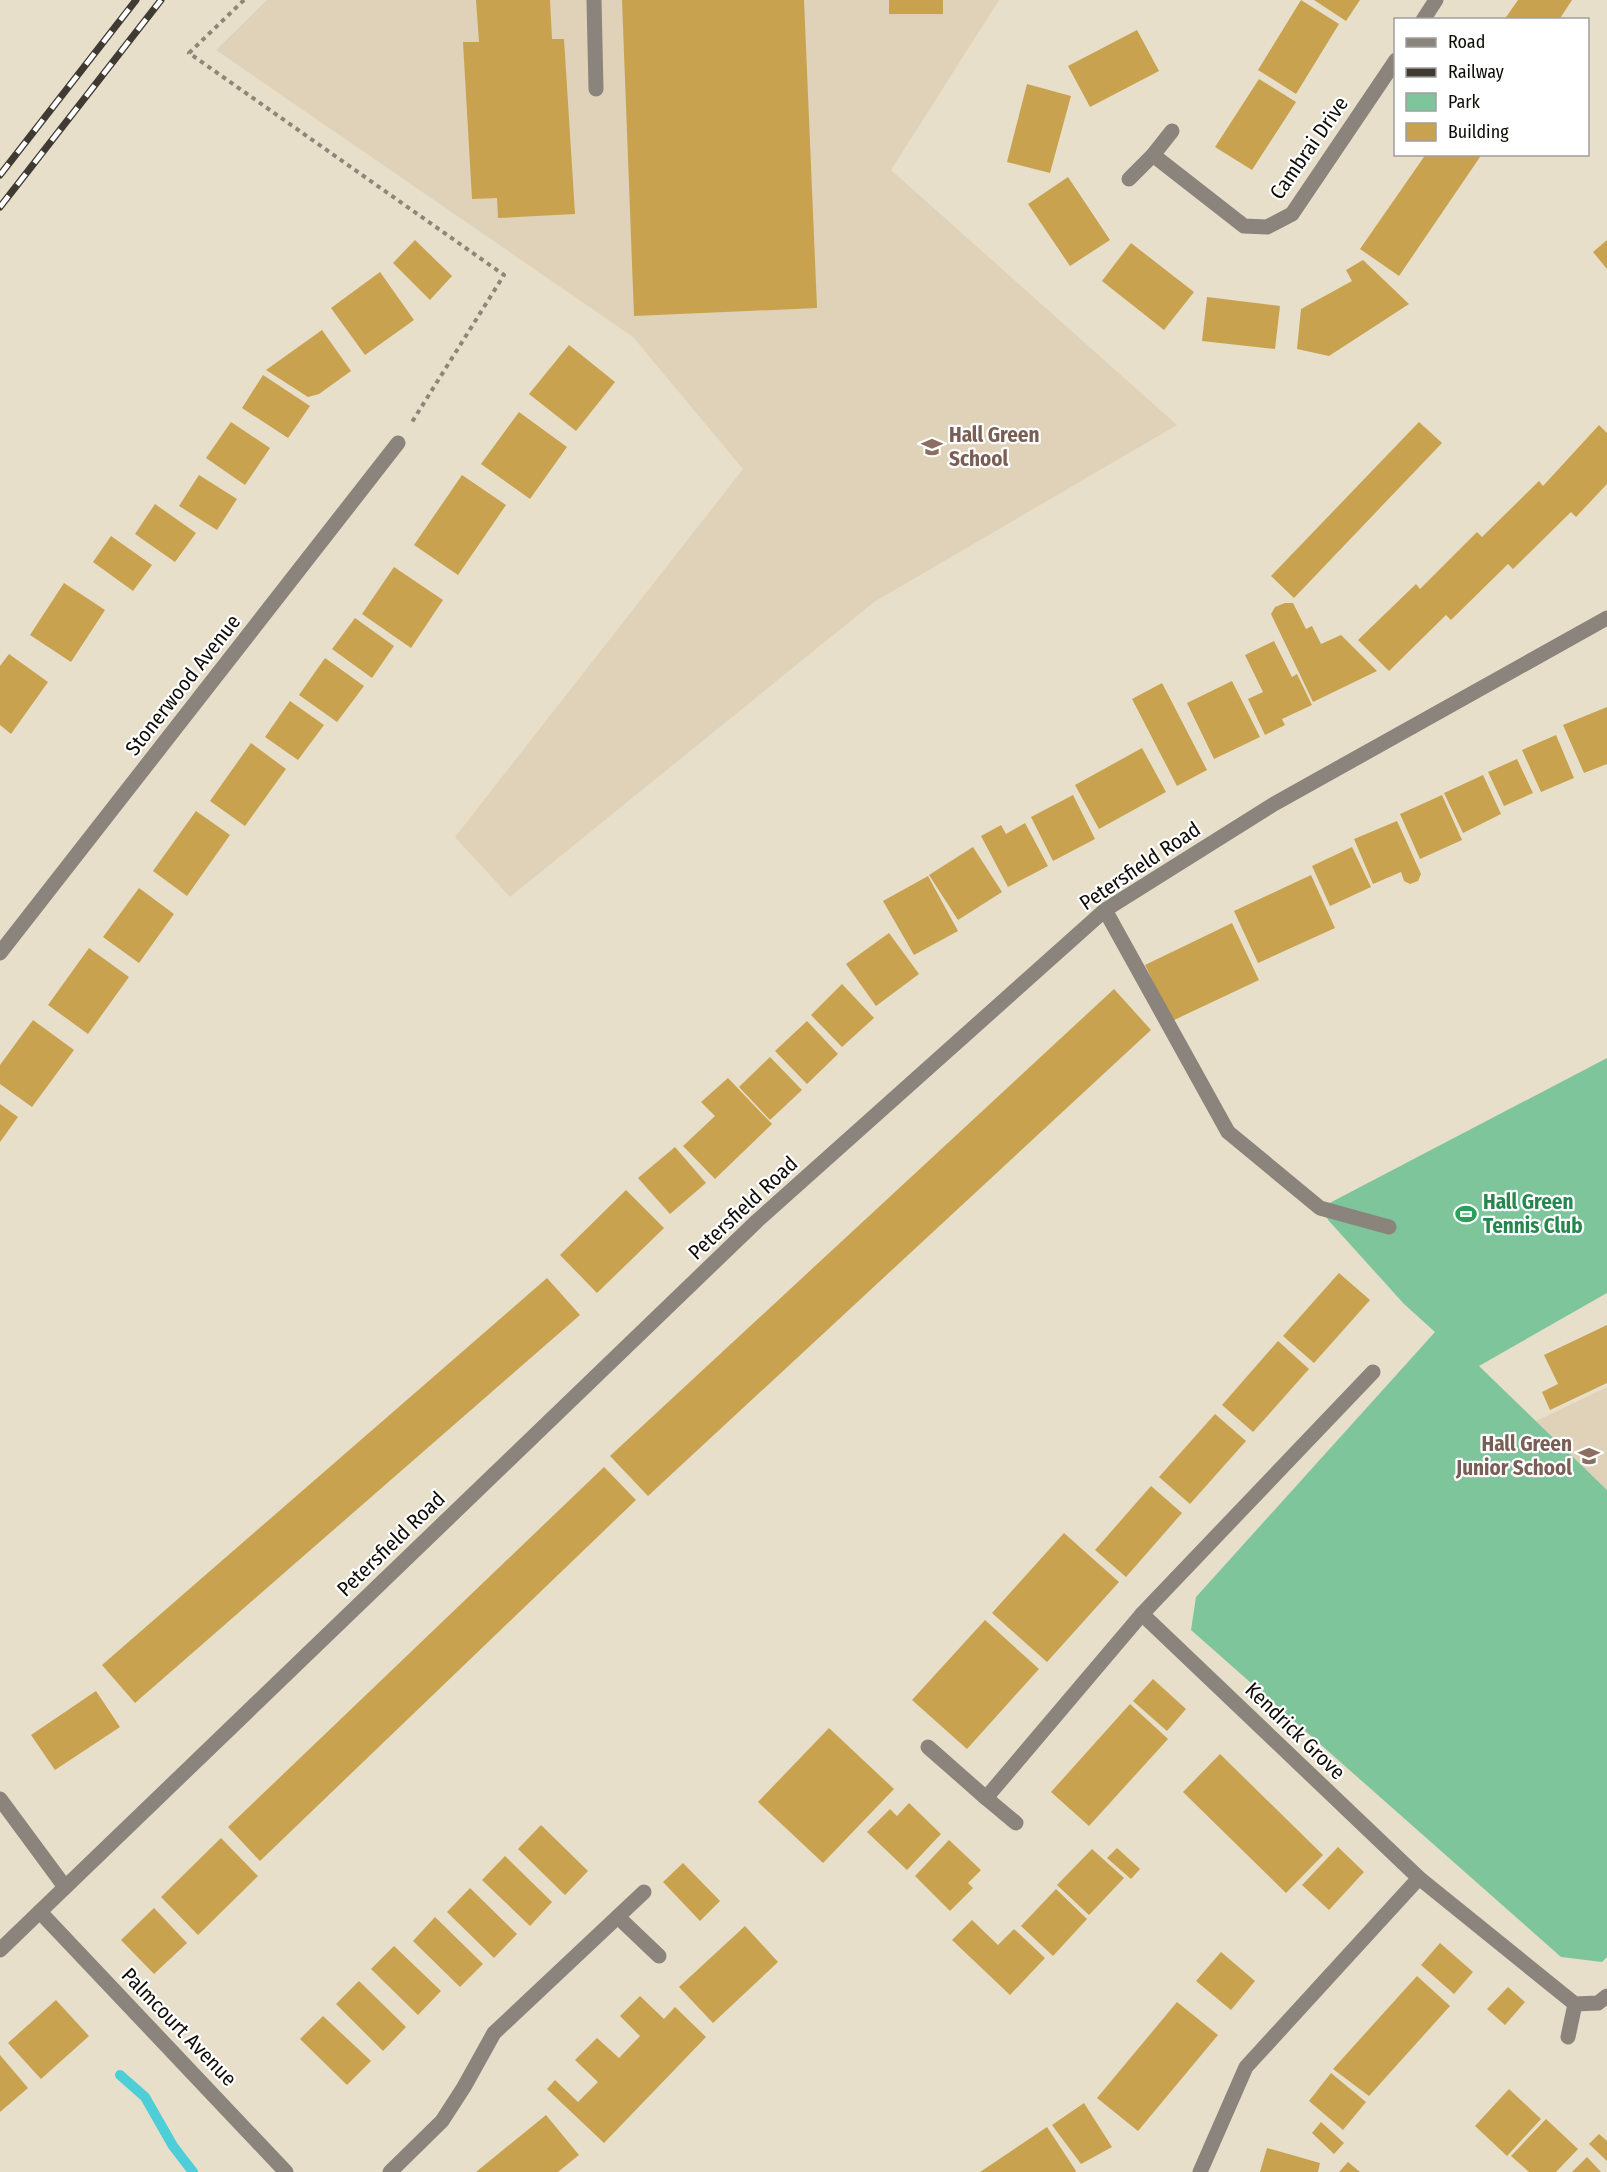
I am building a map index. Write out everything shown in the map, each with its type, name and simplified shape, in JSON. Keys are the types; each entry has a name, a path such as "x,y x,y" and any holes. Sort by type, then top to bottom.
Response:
{"street":[{"path":"594,0 596,89"},
{"path":"1424,18 1436,0"},
{"name":"Cambrai Drive","path":"1153,155 1244,226 1267,227 1292,214 1394,61"},
{"path":"1129,178 1153,155 1172,130"},
{"name":"Stonerwood Avenue","path":"0,953 398,443"},
{"name":"Petersfield Road","path":"0,1950 757,1221 1105,910 1274,804 1607,618"},
{"path":"1105,910 1228,1132 1320,1208 1389,1227"},
{"path":"986,1797 1142,1614 1374,1372"},
{"name":"Kendrick Grove","path":"1142,1614 1419,1878 1575,2004"},
{"path":"928,1747 1016,1823"},
{"path":"0,1799 65,1887"},
{"path":"1200,2172 1246,2067 1419,1878"},
{"path":"390,2172 442,2121 494,2033 644,1892"},
{"name":"Palmcourt Avenue","path":"40,1912 286,2172"},
{"path":"618,1917 659,1956"},
{"path":"1568,2037 1575,2004 1598,2003 1607,1996"}],"path":[{"path":"244,0 189,53 504,275 398,443"}],"shaded area":[{"name":"Hall Green School","path":"267,0 999,0 891,170 1177,425 874,602 510,897 455,837 743,469 633,337 216,50"},
{"name":"Hall Green Junior School","path":"1607,1387 1607,1490 1536,1421"}],"green space":[{"path":"1607,1058 1607,1293 1479,1366 1607,1490 1607,1957 1602,1962 1561,1957 1191,1630 1196,1597 1435,1332 1404,1304 1320,1208"}],"building":[{"path":"476,0 550,0 552,39 564,39 575,214 498,218 497,198 472,199 463,42 479,42"},
{"path":"622,0 804,0 817,308 634,316"},
{"path":"889,0 943,0 943,14 889,14"},
{"path":"1301,0 1339,24 1296,94 1258,70"},
{"path":"1314,0 1360,0 1346,21"},
{"path":"1518,0 1572,0 1560,18 1505,18"},
{"path":"1137,30 1159,71 1090,107 1068,66"},
{"path":"1259,79 1296,102 1252,170 1215,147"},
{"path":"1027,84 1071,96 1050,173 1007,162"},
{"path":"1425,156 1481,156 1399,276 1360,249"},
{"path":"1068,177 1110,240 1070,266 1028,204"},
{"path":"415,240 452,276 430,300 393,263"},
{"path":"1607,240 1607,269 1593,252"},
{"path":"1131,243 1194,292 1164,330 1102,281"},
{"path":"1363,260 1409,304 1329,356 1297,349 1301,309 1352,281 1346,270"},
{"path":"380,272 414,320 365,355 331,308"},
{"path":"1207,297 1280,306 1275,349 1202,341"},
{"path":"322,330 351,371 319,394 308,397 266,370"},
{"path":"569,345 615,382 576,431 529,394"},
{"path":"263,375 310,406 288,438 242,408"},
{"path":"519,412 567,447 530,499 481,464"},
{"path":"231,422 270,448 245,485 206,458"},
{"path":"1419,422 1442,443 1294,598 1271,576"},
{"path":"1599,425 1607,433 1607,484 1576,517 1571,512 1513,569 1508,564 1451,620 1446,615 1389,671 1358,640 1416,584 1420,589 1477,532 1482,537 1539,481 1543,486"},
{"path":"199,475 237,499 217,530 179,506"},
{"path":"462,475 506,505 458,575 414,545"},
{"path":"155,504 196,533 175,562 135,534"},
{"path":"111,536 152,565 133,591 93,562"},
{"path":"394,567 443,600 411,648 362,614"},
{"path":"64,583 105,610 71,662 30,635"},
{"path":"1293,603 1306,629 1312,626 1321,644 1341,635 1377,671 1313,702 1271,614 1275,607"},
{"path":"355,618 394,646 372,678 332,649"},
{"path":"1274,641 1292,677 1297,674 1312,705 1282,719 1285,725 1265,735 1248,699 1263,692 1245,655"},
{"path":"9,654 48,682 11,734 0,725 0,666"},
{"path":"325,658 364,686 337,722 299,695"},
{"path":"1232,681 1260,737 1214,759 1187,703"},
{"path":"1162,683 1207,770 1177,786 1132,699"},
{"path":"290,701 324,725 298,760 265,737"},
{"path":"1607,707 1607,764 1584,773 1563,725"},
{"path":"1556,735 1574,778 1541,792 1522,750"},
{"path":"251,743 286,769 245,826 210,801"},
{"path":"1142,748 1166,792 1099,829 1075,785"},
{"path":"1517,759 1533,793 1504,806 1488,772"},
{"path":"1483,775 1501,814 1463,833 1444,793"},
{"path":"1073,795 1095,839 1053,861 1031,817"},
{"path":"1442,795 1462,840 1420,859 1400,814"},
{"path":"196,811 230,835 187,896 153,871"},
{"path":"1397,821 1421,874 1418,881 1410,884 1404,881 1401,872 1373,884 1354,839"},
{"path":"1025,823 1048,866 1008,887 981,836 1001,825 1006,834"},
{"path":"973,847 1002,892 958,920 929,875"},
{"path":"1352,847 1371,887 1330,906 1312,866"},
{"path":"1311,875 1335,928 1258,963 1234,911"},
{"path":"928,876 958,931 914,955 883,901"},
{"path":"139,888 174,914 139,963 103,937"},
{"path":"1232,923 1259,980 1172,1021 1145,965"},
{"path":"889,933 919,974 876,1006 846,964"},
{"path":"89,948 129,977 88,1034 48,1005"},
{"path":"842,984 874,1018 842,1047 811,1015"},
{"path":"1114,989 1151,1030 648,1496 610,1456"},
{"path":"33,1020 74,1050 32,1107 0,1084 0,1065"},
{"path":"807,1021 838,1054 807,1084 775,1051"},
{"path":"770,1057 802,1090 770,1120 739,1087"},
{"path":"728,1078 772,1124 715,1179 683,1146 715,1116 701,1102"},
{"path":"0,1104 18,1117 0,1142"},
{"path":"675,1147 706,1183 670,1214 638,1178"},
{"path":"626,1190 664,1228 597,1293 560,1255"},
{"path":"1339,1273 1370,1300 1314,1363 1283,1336"},
{"path":"547,1278 580,1315 135,1703 102,1665"},
{"path":"1607,1325 1607,1383 1550,1410 1542,1392 1558,1384 1544,1355"},
{"path":"1278,1341 1309,1369 1253,1432 1222,1405"},
{"path":"1215,1414 1246,1441 1190,1504 1159,1477"},
{"path":"604,1467 636,1500 260,1861 228,1827"},
{"path":"1151,1486 1182,1513 1126,1577 1095,1550"},
{"path":"1064,1533 1119,1582 1047,1662 992,1613"},
{"path":"985,1620 1039,1669 967,1749 912,1700"},
{"path":"1153,1679 1186,1709 1167,1731 1133,1701"},
{"path":"96,1691 120,1727 55,1770 31,1735"},
{"path":"1130,1704 1168,1739 1089,1826 1051,1792"},
{"path":"829,1728 894,1789 823,1863 758,1802"},
{"path":"1220,1754 1323,1855 1286,1893 1183,1792"},
{"path":"909,1803 941,1834 907,1870 867,1832 890,1809 897,1816"},
{"path":"541,1825 588,1871 565,1895 518,1849"},
{"path":"221,1838 258,1876 198,1935 161,1897"},
{"path":"949,1840 981,1870 968,1883 973,1888 950,1911 915,1876"},
{"path":"1338,1847 1364,1872 1329,1910 1302,1885"},
{"path":"1117,1848 1140,1869 1131,1879 1107,1858"},
{"path":"1092,1849 1124,1878 1089,1915 1057,1885"},
{"path":"505,1856 552,1902 530,1926 482,1880"},
{"path":"683,1863 720,1901 700,1921 663,1882"},
{"path":"470,1888 517,1934 494,1958 447,1912"},
{"path":"1056,1889 1087,1919 1053,1956 1021,1926"},
{"path":"154,1908 187,1943 154,1974 121,1940"},
{"path":"435,1917 483,1964 460,1987 413,1941"},
{"path":"972,1920 998,1945 1014,1929 1045,1958 1010,1995 952,1940"},
{"path":"745,1926 778,1962 713,2023 679,1987"},
{"path":"1440,1943 1473,1972 1454,1994 1421,1965"},
{"path":"394,1946 441,1991 418,2015 371,1969"},
{"path":"1221,1952 1255,1981 1231,2010 1196,1981"},
{"path":"1417,1976 1450,2006 1369,2096 1333,2069"},
{"path":"359,1981 406,2027 383,2051 336,2004"},
{"path":"1508,1987 1525,2002 1505,2025 1487,2009"},
{"path":"640,1996 664,2019 675,2007 706,2037 604,2143 547,2089 555,2080 578,2102 598,2082 575,2060 597,2038 619,2058 640,2036 620,2016"},
{"path":"56,2000 89,2036 41,2079 8,2043"},
{"path":"1177,2002 1218,2035 1138,2131 1097,2098"},
{"path":"323,2016 371,2061 347,2085 300,2039"},
{"path":"0,2055 28,2088 0,2112"},
{"path":"1331,2073 1366,2102 1343,2130 1309,2101"},
{"path":"1509,2089 1541,2119 1507,2156 1475,2126"},
{"path":"1084,2103 1112,2147 1081,2164 1052,2125"},
{"path":"546,2115 579,2155 558,2172 476,2172"},
{"path":"1546,2119 1578,2149 1556,2172 1529,2172 1511,2156"},
{"path":"1321,2122 1344,2143 1334,2154 1312,2133"},
{"path":"1047,2127 1075,2172 980,2172"},
{"path":"1599,2134 1607,2141 1607,2161 1589,2144"},
{"path":"1267,2148 1320,2163 1318,2172 1260,2172"},
{"path":"1587,2157 1601,2172 1572,2172"},
{"path":"1348,2162 1360,2172 1339,2172"}],"waterway":[{"path":"120,2075 145,2097 173,2146 193,2172"}],"railway":[{"path":"0,175 136,0"},
{"path":"0,207 161,0"}],"place":[{"name":"Hall Green School","path":"932,447"},
{"name":"Hall Green Tennis Club","path":"1466,1214"},
{"name":"Hall Green Junior School","path":"1589,1456"}]}
